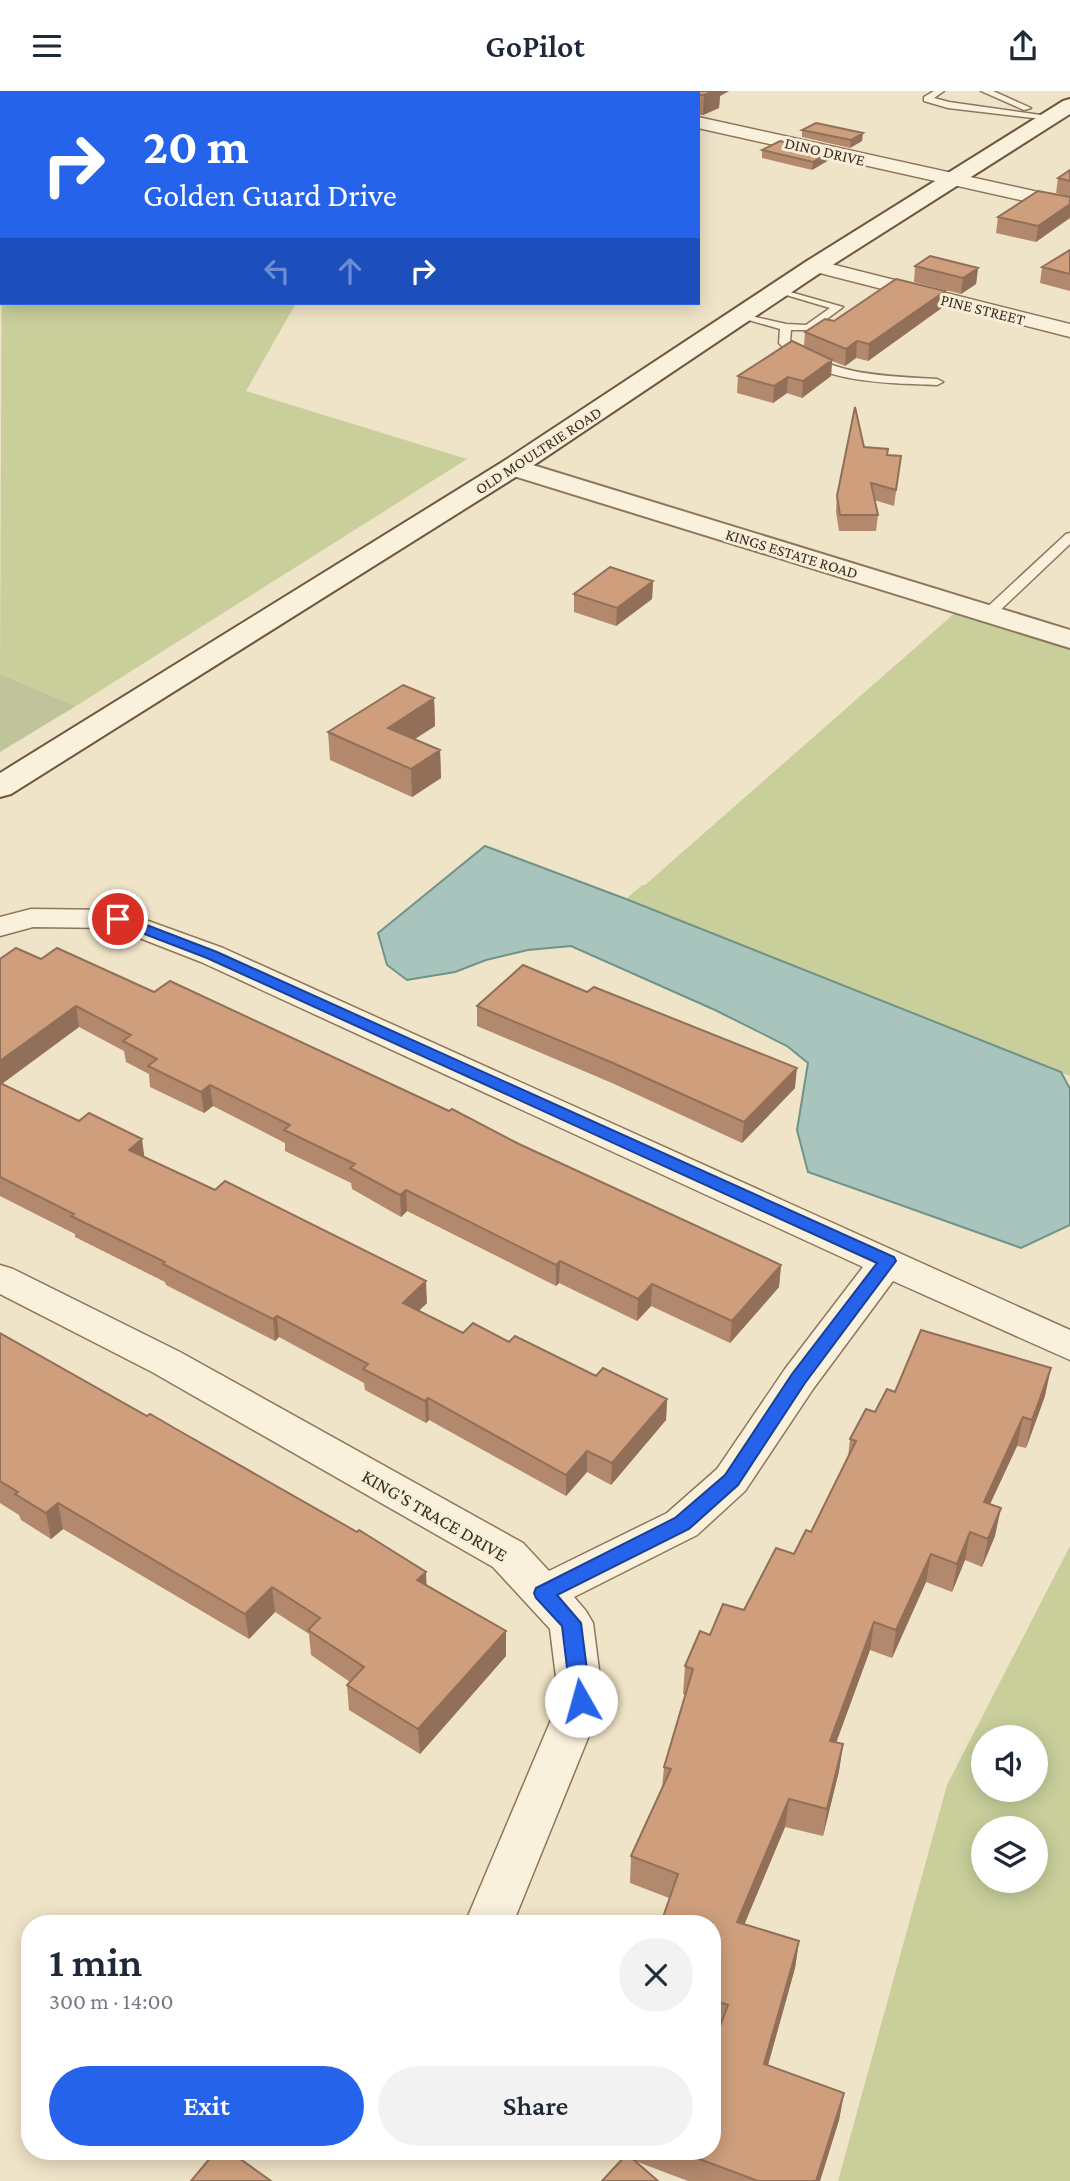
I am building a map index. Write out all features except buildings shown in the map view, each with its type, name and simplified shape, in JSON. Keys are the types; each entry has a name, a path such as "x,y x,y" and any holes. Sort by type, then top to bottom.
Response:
{"main road":[{"name":"OLD MOULTRIE ROAD","path":"0,787 513,467 779,290 1070,105"},
{"name":"KINGS ESTATE ROAD","path":"513,467 1070,639"}],"street":[{"name":"DINO DRIVE","path":"700,122 1070,205"},
{"name":"PINE STREET","path":"815,267 1070,331"},
{"path":"0,927 31,918 118,919 225,960 1070,1346"},
{"path":"543,1593 682,1524 731,1480 799,1379 888,1261"},
{"name":"KING'S TRACE DRIVE","path":"0,1278 166,1362 508,1555 572,1623 581,1701 492,1915"}],"lane":[{"path":"940,91 927,99 947,105 1050,117"},
{"path":"985,91 1050,117"},
{"path":"742,315 786,327 808,328 838,307 779,290"},
{"path":"786,327 784,343 792,352 815,362 865,377 937,382"},
{"path":"988,614 1070,537"}],"green space":[{"path":"2,305 295,305 246,391 467,459 76,706 0,674"},
{"path":"956,612 1070,648 1070,1076 626,899"},
{"path":"0,674 76,706 0,752"},
{"path":"1070,1546 1070,2181 838,2181 947,1785 971,1738 971,1802 1048,1802 1048,1725 978,1725"}],"water":[{"path":"485,846 626,899 1061,1072 1070,1089 1070,1225 1021,1248 808,1172 797,1130 808,1063 787,1046 715,1010 571,946 528,950 486,960 455,972 407,980 387,965 378,933"}],"route":[{"path":"118,919 212,955 888,1261 799,1379 731,1480 682,1524 543,1593 572,1623 581,1701"}]}
